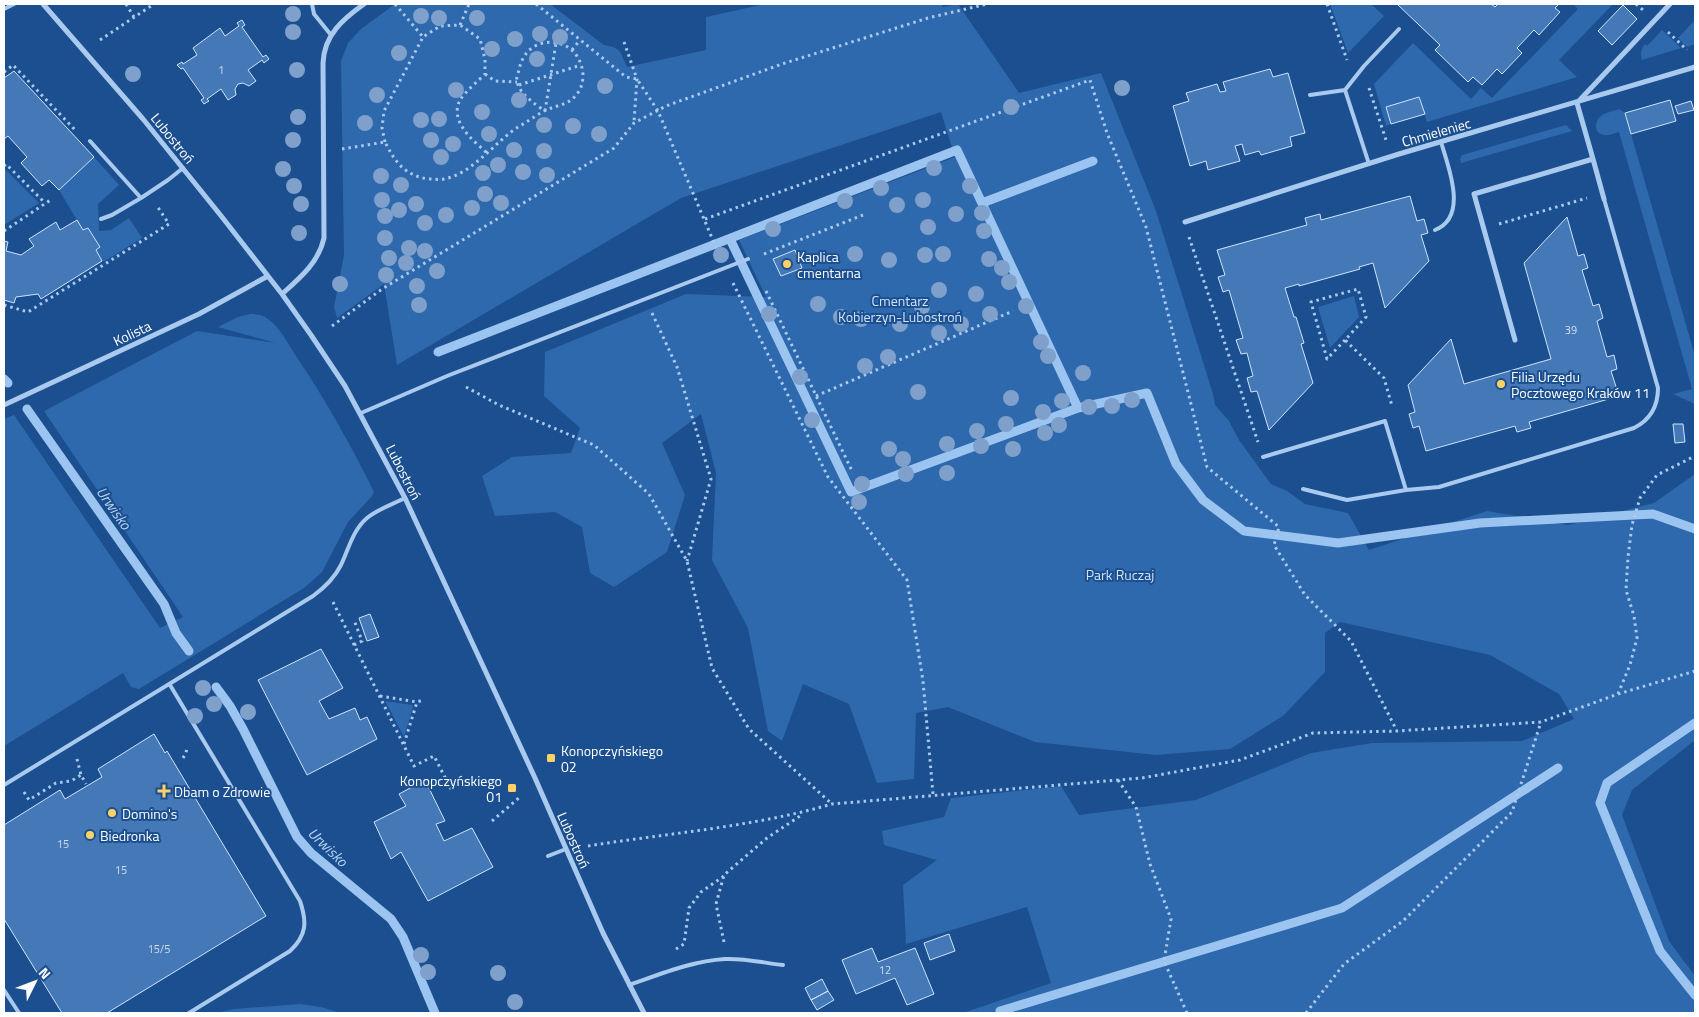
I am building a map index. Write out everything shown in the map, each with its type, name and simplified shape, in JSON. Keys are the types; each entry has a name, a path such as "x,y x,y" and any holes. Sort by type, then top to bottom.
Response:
{"street":[{"name":"Lubostroń","path":"42,4 137,112 183,168 282,294 326,356 360,413 405,498 458,609 603,933 644,1013"},
{"path":"282,294 309,268 319,253 324,238 323,63 325,48 340,22 364,4"},
{"path":"1604,199 1577,103 1670,4"},
{"name":"Chmieleniec","path":"1185,222 1441,142 1695,67"},
{"path":"1515,340 1474,194 1593,159"},
{"name":"Kolista","path":"4,405 200,314 268,276"}],"lane":[{"path":"4,9 14,4"},
{"path":"312,4 314,14 331,35"},
{"path":"1310,95 1345,90 1364,66 1399,30"},
{"path":"1345,90 1369,164"},
{"path":"90,141 141,198"},
{"path":"1434,230 1441,227 1452,213 1454,198 1441,142"},
{"path":"101,219 112,215 141,198 183,168"},
{"path":"1304,490 1347,500 1406,490 1439,487 1625,431 1640,425 1650,416 1657,404 1657,380 1604,199"},
{"path":"360,413 447,376 748,259"},
{"path":"1262,457 1384,421 1406,490"},
{"path":"4,785 170,685 321,590 341,565 353,536 362,523 374,513 405,498"},
{"path":"170,685 300,901 304,918 302,937 290,951 189,1013"},
{"path":"548,856 566,849"},
{"path":"629,985 678,967 727,958 783,965"},
{"path":"4,990 19,1013"}],"path":[{"path":"126,4 134,17"},
{"path":"100,40 154,4"},
{"path":"395,4 423,37"},
{"path":"460,25 469,4"},
{"path":"536,4 626,77 637,79"},
{"path":"332,326 382,289 614,148 634,123 666,106 782,64 928,18 987,4"},
{"path":"1655,19 1687,51"},
{"path":"487,153 465,133 460,123 458,111 460,100 485,74 485,58 480,39 460,25 440,26 423,37 384,111 382,128 385,142 394,159 406,171 418,178 443,180 461,173 487,153 512,132 545,110 568,104 580,90 583,73 581,65 572,50 562,44 544,42 529,49 520,62 518,83 524,95 545,110"},
{"path":"572,50 580,40"},
{"path":"624,42 637,79 658,111 725,268 828,477 907,580 923,681 933,794"},
{"path":"545,110 556,43"},
{"path":"4,72 13,65 84,140 90,141"},
{"path":"485,74 495,81 518,83 581,65"},
{"path":"634,123 637,79"},
{"path":"705,219 1090,80 1107,133 1146,226 1208,466 1279,527 1274,544 1305,595 1350,641 1397,731"},
{"path":"339,149 385,142"},
{"path":"4,166 6,164 46,203"},
{"path":"1577,164 1590,202"},
{"path":"1495,225 1588,197"},
{"path":"4,305 28,312 169,224 155,204 141,198"},
{"path":"4,230 52,199"},
{"path":"764,254 863,215"},
{"path":"1185,222 1262,457"},
{"path":"1358,289 1366,317 1345,340 1327,359 1311,302 1358,289"},
{"path":"766,291 853,473"},
{"path":"645,299 677,367 711,479 687,561"},
{"path":"816,396 1013,311"},
{"path":"1345,340 1384,378 1392,406"},
{"path":"447,376 499,405 594,445 649,494 687,561 712,668 749,729 832,804"},
{"path":"1618,694 1630,665 1637,638 1634,616 1626,590 1632,525 1640,498 1657,475 1695,456"},
{"path":"332,601 414,766 434,756 452,791"},
{"path":"354,620 362,641 354,645"},
{"path":"588,846 725,826 806,812 832,804 933,794 1142,778 1240,760 1313,733 1397,731 1541,722 1618,694 1695,671"},
{"path":"380,696 417,702 423,700"},
{"path":"404,744 417,702"},
{"path":"1306,1013 1344,964 1403,921 1512,812 1541,722"},
{"path":"183,758 186,753 186,742"},
{"path":"69,763 77,758 81,775 86,784"},
{"path":"31,786 23,791 29,800 56,783 71,781 81,775"},
{"path":"1117,779 1136,807 1150,864 1171,919 1164,961 1186,1013"},
{"path":"492,820 521,796"},
{"path":"673,952 684,944 689,908 701,892 724,876 767,838 806,812"},
{"path":"724,876 716,904 727,958"}],"green space":[{"name":"Park Ruczaj","path":"395,4 550,4 604,45 617,49 627,67 706,50 706,17 765,4 942,4 943,7 958,4 1019,93 1101,73 1156,211 1215,405 1229,421 1239,440 1271,484 1287,491 1305,504 1348,513 1369,550 1487,511 1568,525 1654,503 1695,474 1695,740 1632,790 1622,815 1669,941 1695,976 1695,1013 963,1013 1051,983 1027,907 906,944 903,885 937,860 884,845 882,831 944,817 951,798 1061,786 1079,815 1196,800 1311,753 1372,743 1522,741 1574,719 1559,694 1490,655 1340,622 1325,633 1325,672 1283,716 1230,749 1156,755 1035,742 948,707 916,713 914,779 877,783 849,704 803,684 782,741 768,731 748,628 712,560 716,473 701,414 662,443 685,495 667,552 614,587 590,573 582,527 555,512 495,516 482,476 512,457 571,453 580,428 544,396 545,352 686,294 766,297 739,240 955,157 941,112 681,198 397,365 384,284 337,318 334,307 344,255 341,61 348,43 361,29"},
{"path":"1330,4 1371,4 1384,16 1348,53"},
{"path":"1573,4 1613,4 1559,60 1577,77 1427,122 1419,97 1386,107 1391,124 1386,126 1374,84 1413,43 1471,99 1481,88 1492,98 1578,9"},
{"path":"1695,20 1695,44 1687,47 1678,38"},
{"path":"1662,30 1681,48 1642,60 1641,53 1645,44 1647,46"},
{"path":"1619,109 1625,113 1695,356 1695,404 1673,394 1692,389 1619,132 1604,135 1600,134 1596,129 1597,122 1601,116"},
{"path":"1566,125 1572,131 1461,163 1462,155"},
{"path":"94,157 119,185 98,204 99,231 111,230 129,218 142,238 105,261 102,261 96,250 100,247 88,228 83,230 59,190"},
{"path":"6,170 39,203 4,225 4,171"},
{"path":"1354,296 1359,317 1330,348 1318,307"},
{"path":"250,314 266,318 284,336 347,440 374,492 372,496 348,522 322,572 304,588 139,689 131,687 123,673 4,746 4,419 14,415 160,628 183,617 44,411 197,331 276,343 218,327 238,317"},
{"path":"385,701 412,705 404,737"},
{"path":"300,1004 321,1007 341,1013 216,1013 234,1009"}],"building":[{"path":"1397,4 1491,4 1495,7 1498,4 1559,4 1555,8 1560,12 1539,35 1534,30 1517,48 1522,53 1502,74 1497,69 1482,85 1473,77 1468,82 1435,50 1440,45"},
{"path":"1623,5 1637,19 1612,45 1598,31"},
{"path":"242,20 245,25 242,27 263,57 266,55 269,59 264,63 262,60 248,70 256,81 249,86 243,83 238,84 235,89 236,95 228,100 221,89 207,99 209,101 204,104 201,100 204,98 183,68 181,69 177,65 182,62 183,64 197,55 193,48 220,28 225,36 239,26 237,23"},
{"path":"1270,69 1273,77 1288,73 1305,133 1290,137 1292,146 1261,155 1259,151 1245,155 1242,144 1235,146 1240,161 1208,170 1206,161 1190,166 1173,106 1189,101 1186,93 1217,84 1220,92 1226,91 1223,82"},
{"path":"14,71 94,157 59,190 49,180 42,186 21,163 27,157 8,136 4,139 4,78"},
{"path":"1419,97 1425,114 1391,124 1386,107"},
{"path":"1670,100 1676,121 1631,134 1625,113"},
{"path":"1691,101 1694,110 1678,114 1675,106"},
{"path":"1410,196 1417,221 1424,219 1428,233 1421,235 1429,261 1385,308 1373,263 1359,267 1360,269 1285,288 1304,343 1301,344 1313,383 1269,430 1257,391 1251,392 1247,378 1253,376 1247,353 1241,354 1236,340 1243,338 1229,290 1223,292 1218,277 1225,275 1217,250 1307,225 1305,218 1320,214 1321,220"},
{"path":"1567,217 1578,256 1584,254 1588,268 1582,270 1593,306 1599,304 1603,318 1597,321 1607,357 1614,355 1617,369 1611,371 1619,396 1529,422 1531,428 1517,432 1515,426 1426,451 1419,426 1413,428 1409,414 1415,412 1408,385 1451,339 1464,384 1551,359 1524,263"},
{"path":"77,220 83,230 88,228 100,247 96,250 102,261 41,299 38,294 16,297 14,303 4,300 4,241 8,242 6,251 21,255 34,246 29,239 56,222 60,230"},
{"name":"Kaplica cmentarna","path":"795,250 802,268 781,276 773,259"},
{"path":"1673,424 1683,424 1685,442 1675,443"},
{"path":"370,614 379,637 367,641 359,618"},
{"path":"321,649 343,688 319,701 329,719 355,708 360,720 367,717 377,739 307,775 258,680"},
{"path":"154,734 165,753 167,751 266,916 107,1013 62,1013 4,919 4,825 60,790 65,799 102,777 98,769"},
{"path":"425,780 445,821 436,824 444,841 472,828 493,867 428,901 401,852 391,859 374,822 406,806 399,794"},
{"path":"949,934 955,951 930,960 924,943"},
{"path":"872,948 878,962 915,948 934,994 907,1005 895,978 856,994 842,960"},
{"path":"822,979 828,991 811,1000 805,988"},
{"path":"828,991 834,1000 817,1010 811,1000"}],"waterway":[{"path":"438,352 957,150 1078,408"},
{"path":"982,203 1093,161"},
{"path":"730,239 851,492 1078,408 1147,393 1176,464 1203,500 1244,531 1338,543 1480,523 1653,514 1695,529"},
{"name":"Urwisko","path":"4,379 8,383"},
{"name":"Urwisko","path":"27,409 164,604 176,633 189,651"},
{"name":"Urwisko","path":"216,687 230,706 243,729 297,837 311,853 391,919 403,937 435,1013"},
{"path":"1695,723 1607,783 1600,803 1660,951 1695,995"},
{"path":"1000,1011 1342,908 1558,768"}],"place":[{"name":"Kaplica cmentarna","path":"787,264"},
{"name":"Filia Urzędu Pocztowego Kraków 11","path":"1501,384"},
{"name":"Konopczyńskiego 02","path":"551,758"},
{"name":"Konopczyńskiego 01","path":"512,788"},
{"name":"Dbam o Zdrowie","path":"164,791"},
{"name":"Domino's","path":"112,813"},
{"name":"Biedronka","path":"90,835"}],"park label":[{"name":"Cmentarz Kobierzyn-Lubostroń","path":"900,308"}]}
